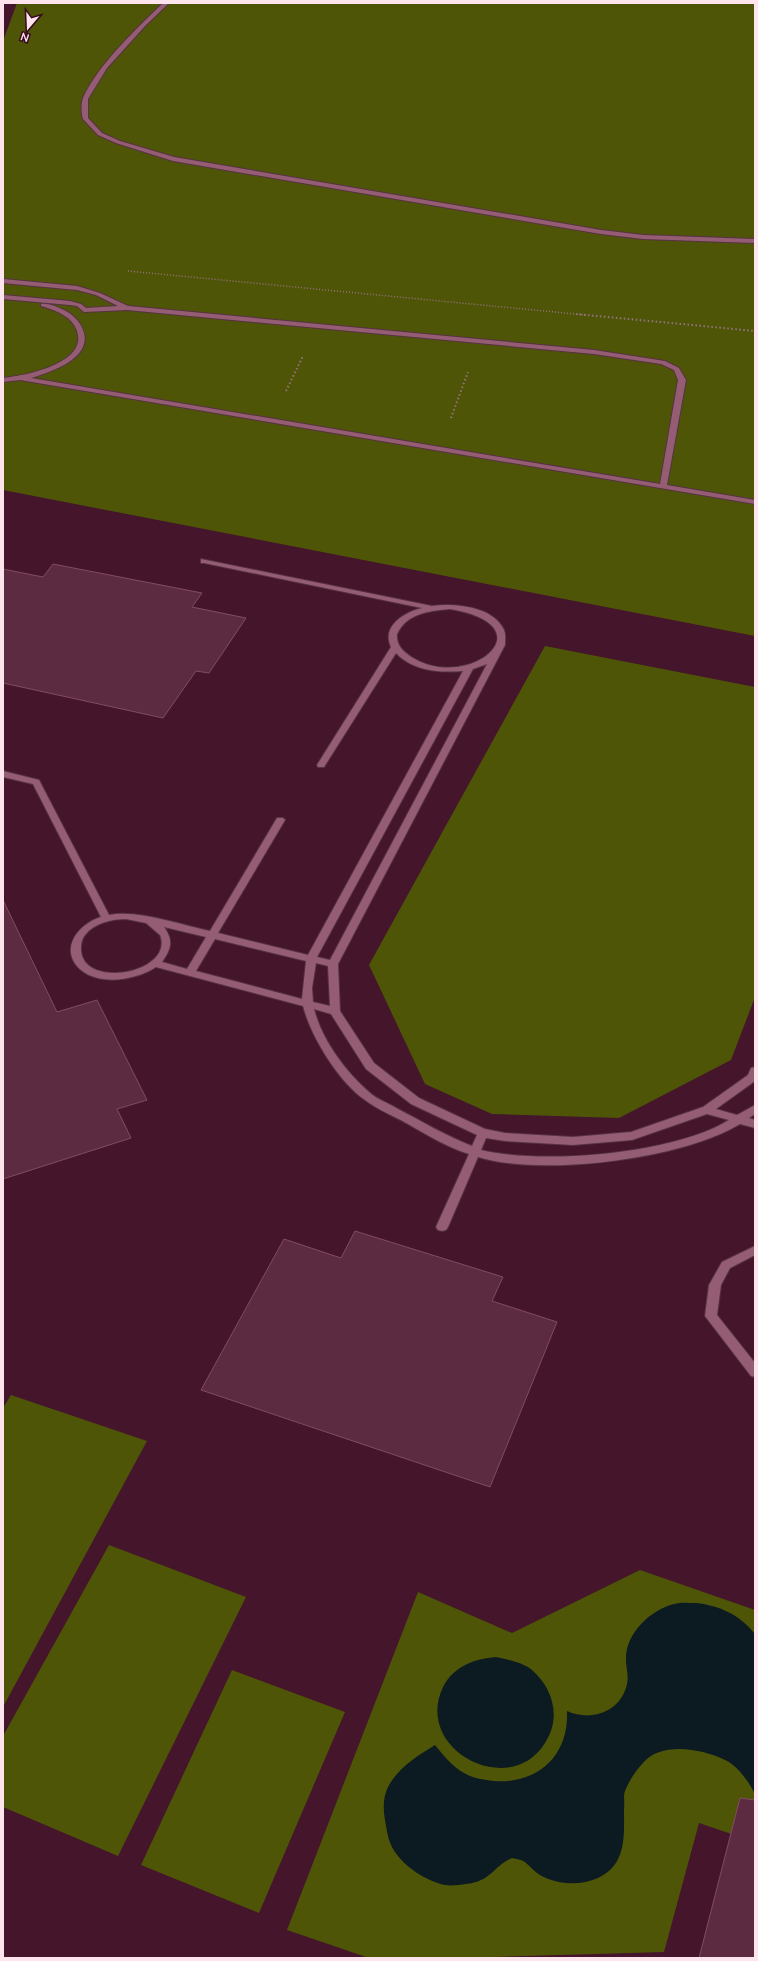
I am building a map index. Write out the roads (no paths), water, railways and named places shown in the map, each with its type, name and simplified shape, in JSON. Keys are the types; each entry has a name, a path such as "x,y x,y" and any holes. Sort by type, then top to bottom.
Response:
{"lane":[{"path":"166,3 144,24 105,67 85,99 85,118 100,134 118,142 173,159 601,232 643,237 755,240"},
{"path":"3,281 76,288 98,294 127,308"},
{"path":"3,297 70,303 79,305 84,310 127,308 594,352 663,362 677,369 682,380 663,486"},
{"path":"3,301 24,301 49,306 68,314 79,324 83,336 78,349 66,361 46,371 21,378 3,380"},
{"path":"21,378 755,502"},
{"path":"204,561 432,608 456,608 484,615 496,624 502,634 502,645 333,964 335,1011 370,1066 416,1101 483,1133 506,1137 572,1141 632,1136 707,1110 754,1075"},
{"path":"432,608 417,612 404,619 395,627 392,637 395,647 403,656 422,665 451,670 469,668 484,662 496,655 502,645"},
{"path":"321,765 395,647"},
{"path":"469,668 311,959 307,1003 315,1027 341,1070 366,1096 430,1132 475,1152 496,1157 560,1162 602,1158 660,1149 699,1137 740,1120 755,1109"},
{"path":"3,774 36,782 106,918"},
{"path":"190,973 280,820"},
{"path":"148,920 158,926 165,935 167,945 163,955 156,964 144,972 130,976 115,977 100,975 88,970 79,962 75,952 76,942 82,932 92,924 106,918 134,916 333,964"},
{"path":"156,964 335,1011"},
{"path":"707,1110 755,1124"},
{"path":"442,1227 483,1133"},
{"path":"755,1250 726,1266 715,1285 711,1316 755,1372"}],"water":[{"path":"679,1603 696,1603 713,1606 736,1616 755,1634 755,1794 743,1775 725,1760 694,1750 671,1749 651,1756 635,1772 624,1793 624,1829 622,1848 619,1857 607,1872 591,1881 569,1883 554,1881 540,1875 523,1861 512,1858 500,1865 487,1877 481,1880 466,1884 447,1885 423,1877 399,1858 388,1836 384,1816 384,1803 386,1791 392,1780 408,1763 435,1745 456,1768 467,1775 478,1778 494,1781 510,1781 524,1778 537,1772 548,1764 556,1754 563,1741 567,1711 576,1714 595,1715 612,1708 624,1694 628,1681 626,1660 627,1650 634,1632 641,1624 665,1607"},
{"path":"496,1657 519,1663 532,1670 546,1686 553,1705 553,1724 545,1743 529,1760 510,1767 489,1767 470,1760 453,1747 441,1730 437,1710 443,1687 453,1674 465,1665 472,1662"}]}
